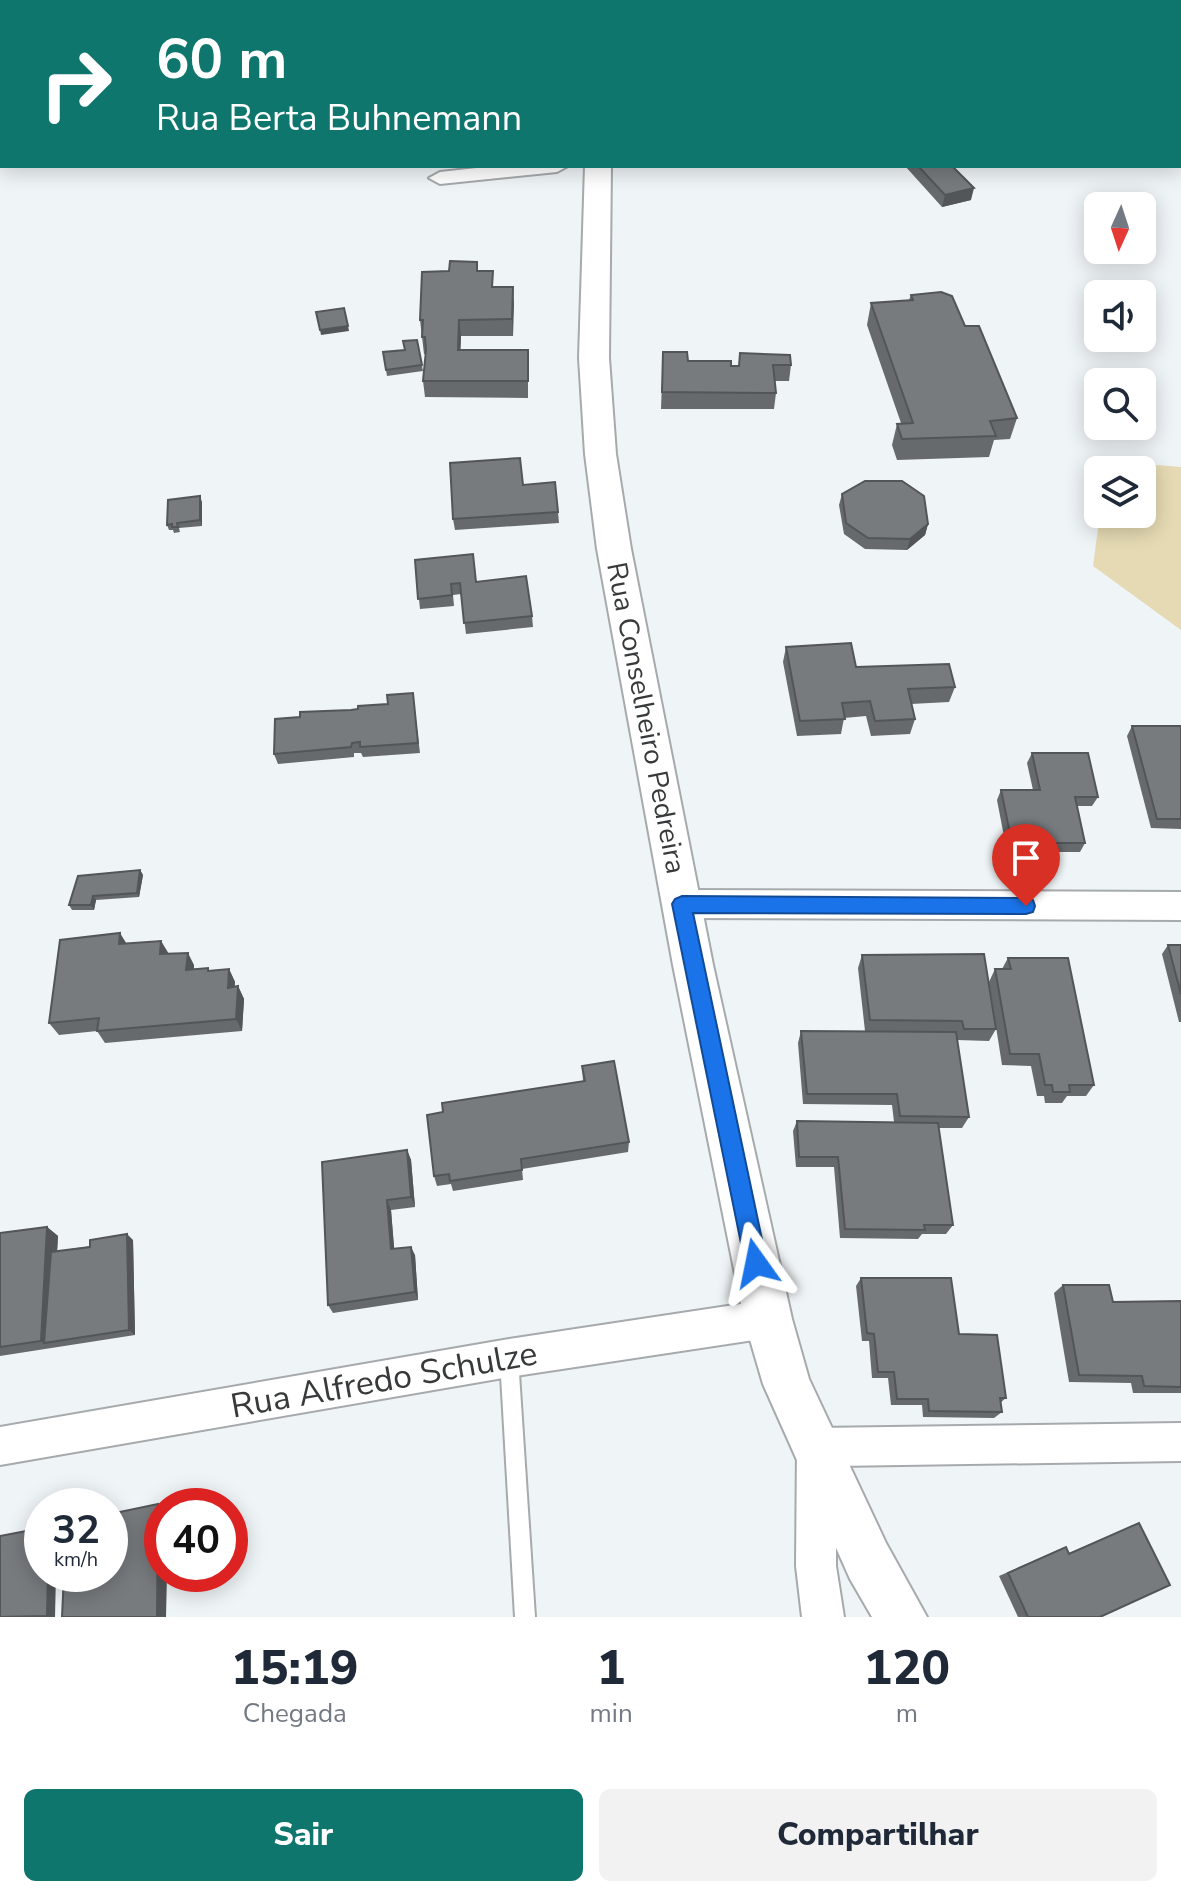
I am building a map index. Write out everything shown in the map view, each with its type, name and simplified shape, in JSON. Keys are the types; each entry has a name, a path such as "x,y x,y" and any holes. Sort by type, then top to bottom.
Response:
{"street":[{"path":"440,178 538,168"},
{"name":"Rua Conselheiro Pedreira","path":"598,168 597,421 614,549 682,904 768,1319 787,1384 868,1561 901,1617"},
{"path":"682,904 1181,906"},
{"name":"Rua Alfredo Schulze","path":"0,1446 509,1358 768,1319"},
{"path":"823,1617 816,1566 816,1447 1181,1442"}],"lane":[{"path":"509,1358 525,1617"}],"shaded area":[{"path":"1156,465 1181,467 1181,630 1093,566 1098,528 1156,528"}],"building":[{"path":"920,168 954,168 974,188 945,195"},
{"path":"450,261 477,262 477,271 493,271 492,287 513,287 512,319 459,320 458,350 528,350 528,381 423,381 426,350 425,337 422,337 423,320 420,320 422,272 449,271"},
{"path":"941,292 952,296 965,326 979,326 1017,418 990,421 996,436 902,439 897,424 913,423 871,303 913,300 911,295"},
{"path":"344,308 348,326 320,330 316,312"},
{"path":"417,340 422,365 386,370 383,352 405,350 403,341"},
{"path":"663,352 687,352 688,361 731,361 731,366 739,366 740,353 790,355 791,365 773,365 776,393 662,392"},
{"path":"520,458 523,485 555,482 558,512 453,519 450,463"},
{"path":"865,481 902,481 924,496 928,524 910,539 868,538 846,523 842,494"},
{"path":"200,496 200,520 177,523 178,527 167,525 168,500"},
{"path":"473,554 476,582 526,576 532,616 464,623 460,583 451,584 452,595 418,599 415,560"},
{"path":"851,643 856,667 949,664 955,687 908,689 915,719 875,721 870,701 842,703 845,719 800,721 786,647"},
{"path":"413,693 418,743 360,747 360,742 352,743 351,747 274,754 275,719 300,717 300,712 351,710 358,709 358,706 388,704 387,695"},
{"path":"1132,726 1181,726 1181,819 1157,819"},
{"path":"1032,753 1088,753 1098,797 1075,797 1085,843 1012,843 1001,790 1040,790"},
{"path":"140,870 137,893 93,896 91,905 69,905 78,876"},
{"path":"120,933 119,944 161,941 160,954 188,953 186,970 229,969 228,988 238,986 236,1019 97,1031 99,1018 49,1023 60,940"},
{"path":"1168,945 1181,945 1181,994"},
{"path":"984,954 996,1029 964,1029 962,1021 870,1020 862,955"},
{"path":"1008,958 1068,958 1094,1085 1069,1085 1070,1092 1053,1092 1052,1085 1045,1085 1039,1054 1010,1054 995,969 1011,969"},
{"path":"801,1031 956,1032 969,1117 900,1116 897,1094 807,1094"},
{"path":"614,1061 629,1142 521,1159 522,1170 450,1181 449,1174 434,1176 427,1115 443,1112 442,1103 585,1081 582,1066"},
{"path":"797,1121 938,1123 953,1225 924,1225 925,1230 845,1229 838,1157 799,1157"},
{"path":"407,1150 411,1197 387,1200 391,1249 411,1247 415,1292 328,1305 322,1162"},
{"path":"47,1227 41,1341 0,1347 0,1233"},
{"path":"127,1234 129,1330 44,1343 51,1252 90,1247 90,1240"},
{"path":"861,1278 951,1278 959,1334 997,1335 1006,1398 1000,1398 1002,1412 929,1411 928,1399 897,1399 894,1372 878,1372 874,1334 867,1333"},
{"path":"1063,1285 1109,1285 1113,1302 1181,1301 1181,1387 1144,1386 1142,1376 1079,1375"},
{"path":"144,1507 144,1592 157,1592 157,1617 62,1617 63,1592 128,1592 128,1510"},
{"path":"1139,1523 1170,1585 1100,1617 1028,1617 1008,1573 1066,1547 1069,1554"},
{"path":"24,1531 24,1592 48,1592 47,1616 0,1617 0,1536"}],"route":[{"path":"756,1263 682,904 1026,906"}]}
